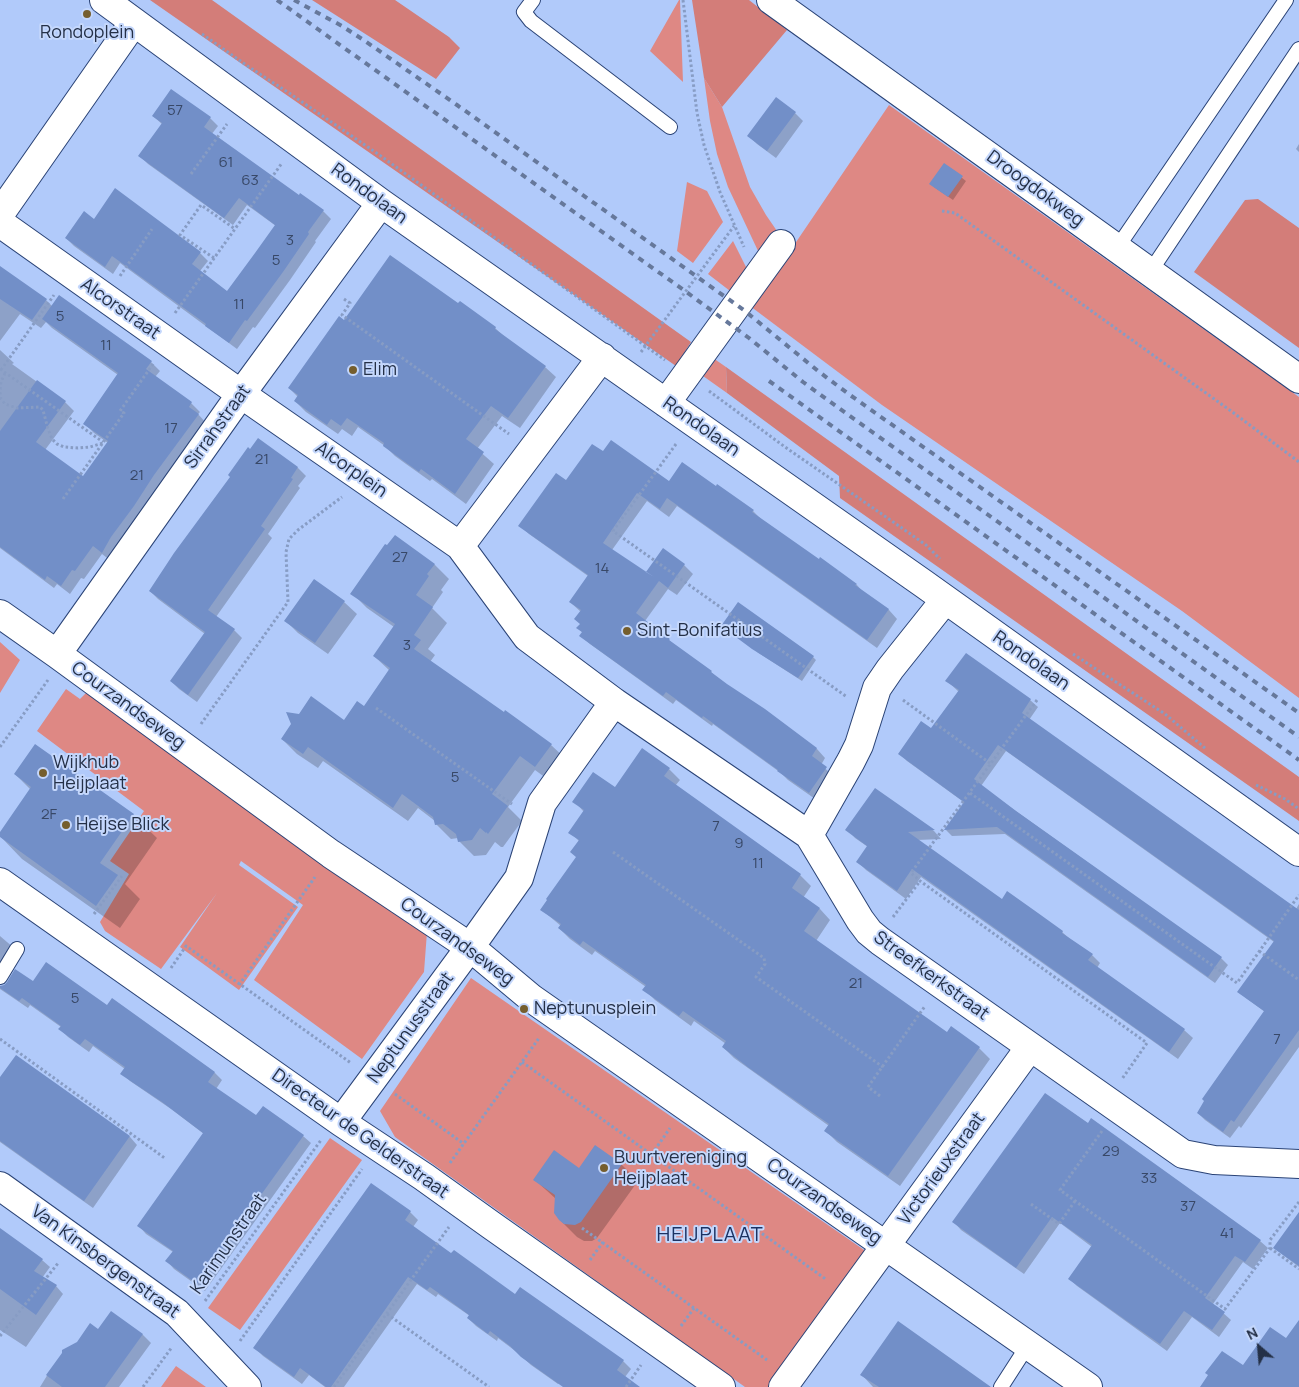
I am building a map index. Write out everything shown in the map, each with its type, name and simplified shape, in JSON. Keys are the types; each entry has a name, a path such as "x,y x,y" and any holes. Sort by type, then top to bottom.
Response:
{"street":[{"name":"Rondolaan","path":"104,0 381,203 602,357 1299,852"},
{"name":"Droogdokweg","path":"771,0 1299,379"},
{"path":"0,214 134,22"},
{"name":"Sirrahstraat","path":"60,656 241,394 381,203"},
{"name":"Alcorstraat","path":"0,223 241,394"},
{"path":"666,403 781,244"},
{"path":"460,546 602,357"},
{"name":"Alcorplein","path":"241,394 460,546 528,637 614,702"},
{"path":"809,835 859,745 877,688 945,600"},
{"name":"Courzandseweg","path":"0,614 331,854 470,947 531,998 1088,1387"},
{"name":"Neptunusstraat","path":"341,1122 519,878 542,803 614,702"},
{"name":"Streefkerkstraat","path":"614,702 809,835 860,920 877,939 1183,1154 1214,1160 1299,1164"},
{"name":"Directeur de Gelderstraat","path":"0,882 341,1122 435,1184 491,1226 721,1387"},
{"name":"Victorieuxstraat","path":"786,1382 1030,1047"},
{"name":"Van Kinsbergenstraat","path":"0,1186 178,1313 239,1378"}],"lane":[{"path":"533,0 524,12 530,20 670,127"},
{"path":"1117,248 1286,0"},
{"path":"1150,272 1299,49"},
{"path":"0,977 18,949"},
{"path":"1001,1387 1028,1345"}],"path":[{"path":"684,0 692,73 704,145 734,226 759,274"},
{"path":"199,32 249,68 378,154 899,526 926,546 942,561"},
{"path":"191,174 243,102"},
{"path":"63,499 124,413 120,411 214,258 297,142"},
{"path":"214,258 180,235 201,205 235,229"},
{"path":"942,211 955,213 1231,410 1299,462"},
{"path":"625,374 734,226"},
{"path":"105,298 152,229"},
{"path":"70,272 2,371 1,399 10,407 40,407 43,410 50,434 57,444 64,447 90,447 103,442"},
{"path":"323,284 350,303 342,315 532,450"},
{"path":"2,371 103,442"},
{"path":"692,421 613,531 853,702 869,711"},
{"path":"184,747 288,602 286,552 289,539 342,496 359,476"},
{"path":"1067,650 1165,714 1212,754"},
{"path":"0,747 60,656"},
{"path":"1054,677 911,873 1147,1043 1060,1190 1225,1309 1270,1248 1270,1240 1299,1202"},
{"path":"881,683 991,764"},
{"path":"376,708 536,820"},
{"path":"1249,780 1285,799 1299,809"},
{"path":"970,793 1237,983 1299,895"},
{"path":"613,852 764,958 765,964 756,977 883,1067"},
{"path":"239,985 331,854"},
{"path":"78,937 122,876"},
{"path":"877,939 920,881"},
{"path":"154,990 186,946 464,1144"},
{"path":"1259,951 1299,980"},
{"path":"880,1096 868,1087 940,984"},
{"path":"435,1184 555,1015"},
{"path":"0,1039 166,1159"},
{"path":"522,1062 849,1296"},
{"name":"Karimunstraat","path":"143,1387 324,1134 341,1122"},
{"path":"239,1378 240,1340 378,1147"},
{"path":"1031,1204 1059,1224 1075,1201"},
{"path":"334,1387 464,1206"},
{"path":"582,1228 786,1382"},
{"path":"0,1336 76,1240"},
{"path":"1270,1248 1299,1269"},
{"path":"387,1314 489,1387"}],"shaded area":[{"path":"150,0 212,0 691,342 676,366"},
{"path":"312,0 395,0 449,37 460,48 436,79"},
{"path":"680,0 683,82 650,51"},
{"path":"692,0 749,0 787,30 722,107 704,78"},
{"path":"704,78 722,107 750,187 777,231 759,253 728,187 717,154"},
{"path":"889,105 1299,397 1299,698 1182,611 882,405 750,306 790,251"},
{"path":"687,182 707,191 723,222 693,263 677,251"},
{"path":"1258,199 1299,228 1299,348 1194,272 1245,200"},
{"path":"733,241 749,273 734,294 708,274"},
{"path":"713,358 726,367 727,393 703,376"},
{"path":"726,367 1299,777 1299,821 840,498 839,476 727,393"},
{"path":"0,642 20,660 0,693"},
{"path":"66,689 80,699 88,691 427,932 424,972 362,1059 254,980 303,905 241,861 239,865 298,907 239,990 180,947 217,893 161,969 105,931 100,922 129,874 110,861 144,811 37,731"},
{"path":"471,978 867,1252 769,1387 745,1387 395,1137 380,1111"},
{"path":"330,1138 362,1160 240,1330 208,1308"},
{"path":"176,1366 206,1387 161,1387"}],"building":[{"path":"171,89 211,117 204,127 299,195 300,193 324,210 283,272 229,343 205,326 206,324 112,256 105,267 65,238 84,211 94,219 115,188 201,252 192,264 227,291 275,225 239,198 224,218 138,156 162,123 152,116"},
{"path":"776,97 796,112 767,151 747,136"},
{"path":"944,163 963,176 948,197 929,184"},
{"path":"390,255 458,303 460,301 546,366 508,418 491,406 466,439 484,452 455,494 421,469 419,472 383,446 384,443 347,418 341,426 331,419 327,425 294,401 298,395 288,388 339,316 344,320"},
{"path":"0,266 47,299 32,320 0,299"},
{"path":"59,295 152,361 146,369 192,402 189,407 199,414 154,475 102,553 93,546 75,571 72,570 61,586 47,576 45,580 0,547 0,431 37,380 66,401 36,442 83,476 108,441 83,424 118,373 42,319"},
{"path":"258,438 298,467 291,478 293,479 261,526 265,529 208,610 235,629 188,695 170,681 205,632 149,591 174,553 230,477 228,475 248,447 250,449"},
{"path":"611,440 669,481 682,462 754,510 752,512 819,559 820,557 889,609 867,640 667,498 660,509 637,493 603,543 646,572 663,548 685,564 668,588 659,581 636,613 727,684 765,709 817,748 812,756 827,767 809,793 703,716 702,718 666,692 663,696 579,636 582,632 576,628 580,624 574,619 581,610 569,602 588,575 518,526 556,473 566,480 592,444 603,451"},
{"path":"395,535 435,564 427,574 429,576 416,595 433,607 414,635 421,640 414,649 552,744 535,767 520,756 492,794 508,806 488,834 480,828 472,840 458,842 456,834 443,824 435,825 433,817 402,794 393,808 308,747 303,754 281,739 291,724 286,712 299,714 311,696 344,720 357,701 364,706 390,668 373,656 395,624 350,594 385,544 387,545"},
{"path":"314,579 345,601 315,643 284,621"},
{"path":"738,602 814,656 798,678 752,649 721,626"},
{"path":"966,653 1031,699 1022,713 1299,910 1299,1030 1234,1122 1231,1120 1223,1132 1197,1113 1204,1101 1202,1099 1264,1011 1237,992 1274,941 998,745 974,779 1016,811 1222,957 1208,977 997,827 944,830 964,802 898,754 921,721 931,728 959,690 945,681"},
{"name":"Heijse Blick","path":"35,744 134,814 100,863 118,875 96,906 0,837 0,832 31,787 14,774"},
{"path":"642,748 670,768 664,776 801,874 792,888 820,908 804,931 947,1032 951,1026 980,1047 888,1176 824,1131 829,1124 722,1047 726,1041 683,1011 679,1016 642,990 646,985 583,941 580,945 558,928 561,924 540,910 576,857 570,852 579,840 568,833 584,810 572,802 593,772 615,787"},
{"path":"875,788 935,830 908,832 1002,899 1007,891 1038,913 1063,931 1062,933 1093,954 1088,960 1185,1029 1169,1052 912,869 897,891 856,862 867,846 845,830"},
{"path":"46,962 107,1005 112,998 215,1072 208,1082 256,1115 263,1106 304,1135 197,1284 165,1261 173,1251 137,1226 203,1133 162,1102 120,1074 125,1067 85,1039 80,1045 58,1029 61,1026 22,998 19,1001 0,988 0,986 7,982 15,969 33,981"},
{"path":"16,1055 130,1136 84,1201 0,1141 0,1077"},
{"path":"1045,1093 1088,1123 1091,1118 1261,1240 1245,1262 1235,1256 1205,1298 1225,1312 1212,1330 1184,1311 1160,1344 1127,1321 1068,1279 1092,1245 1052,1217 1016,1268 952,1222"},
{"path":"595,1145 622,1164 581,1222 575,1225 564,1224 554,1213 555,1195 533,1180 554,1150 579,1168"},
{"path":"371,1183 411,1211 405,1220 451,1253 454,1250 515,1294 520,1287 624,1360 617,1370 640,1387 563,1387 521,1357 490,1331 488,1334 467,1318 469,1315 450,1301 430,1287 427,1290 408,1277 331,1387 326,1387 300,1368 294,1377 253,1348"},
{"path":"1299,1212 1299,1266 1273,1248"},
{"path":"0,1228 43,1259 34,1271 57,1285 36,1315 0,1289"},
{"path":"111,1311 143,1334 105,1387 62,1387 46,1375 62,1353 62,1350 77,1342 90,1323 98,1329"},
{"path":"1299,1320 1299,1387 1200,1387 1208,1375 1205,1373 1222,1351 1243,1365 1270,1327 1286,1338"},
{"path":"898,1321 991,1387 879,1387 860,1375"}],"railway":[{"path":"277,0 685,291 847,414 1299,737"},
{"path":"294,0 342,26 457,105 745,311 850,395 1299,713"},
{"path":"769,381 1299,760"}],"place":[{"name":"Rondoplein","path":"87,14"},
{"name":"Elim","path":"353,370"},
{"name":"Sint-Bonifatius","path":"627,631"},
{"name":"Wijkhub Heijplaat","path":"43,773"},
{"name":"Heijse Blick","path":"66,825"},
{"name":"Neptunusplein","path":"524,1009"},
{"name":"Buurtvereniging Heijplaat","path":"604,1168"}],"district":[{"name":"HEIJPLAAT","path":"710,1235"}]}
